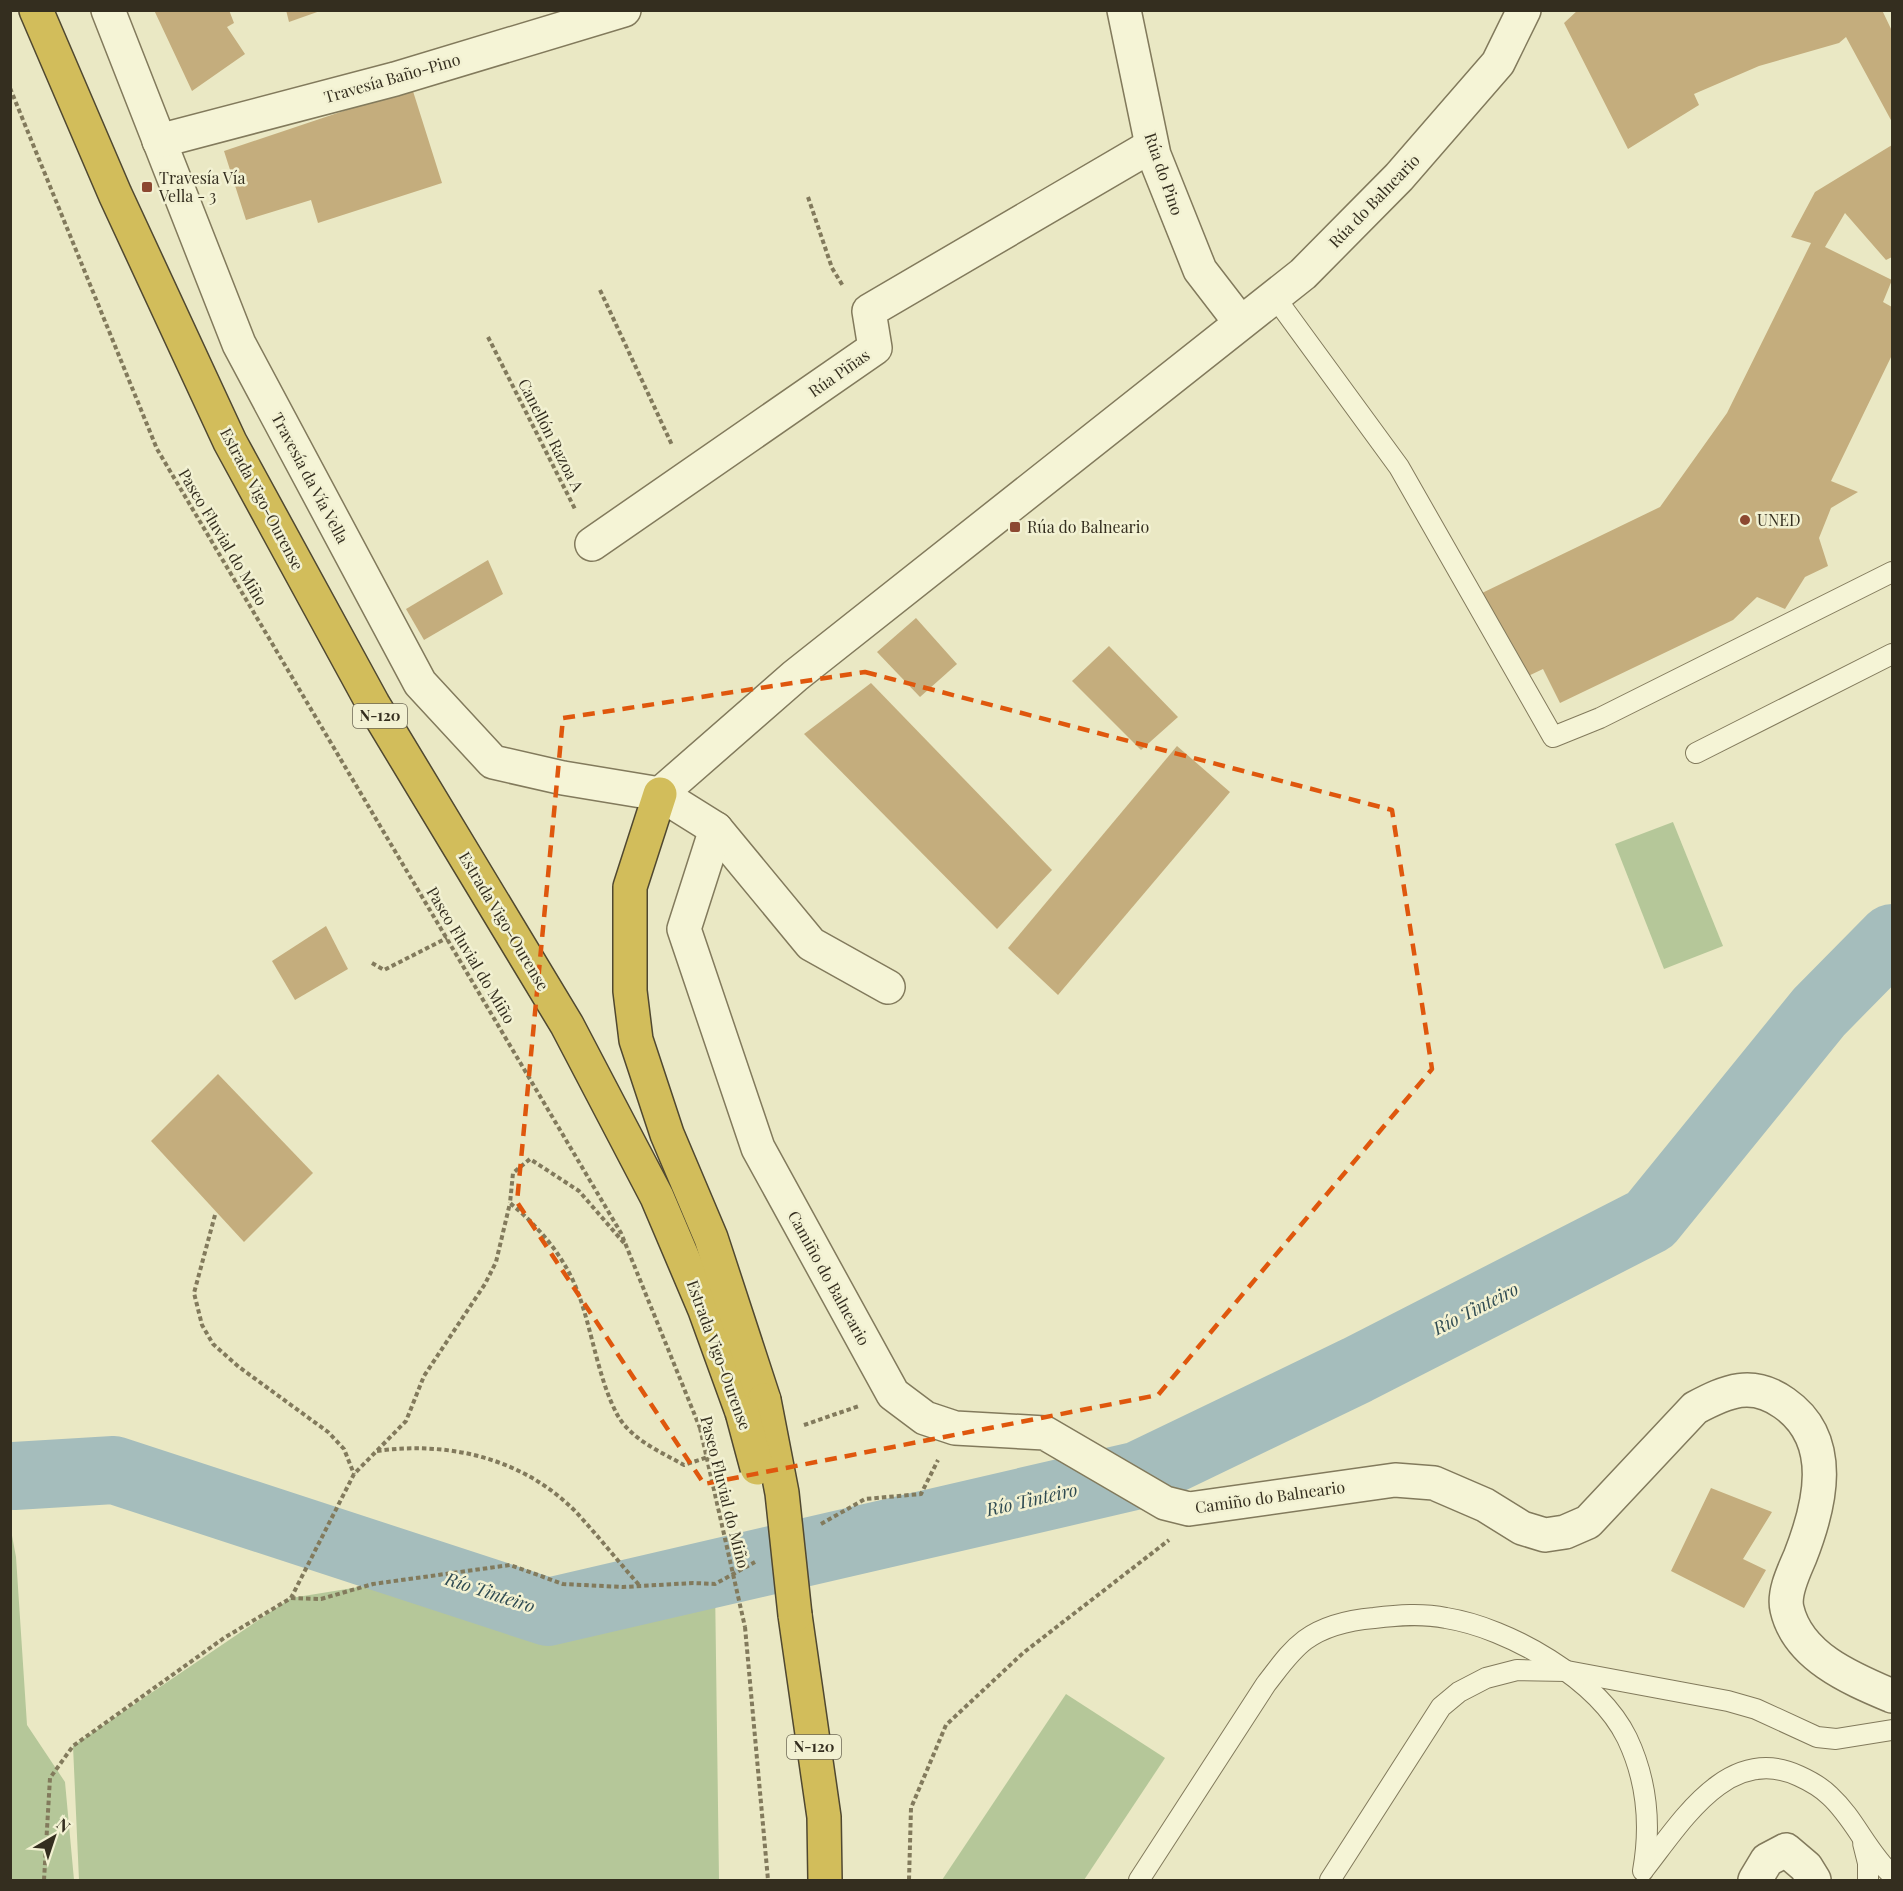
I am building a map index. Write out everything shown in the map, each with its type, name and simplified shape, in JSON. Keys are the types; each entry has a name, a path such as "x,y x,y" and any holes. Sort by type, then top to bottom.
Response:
{"highway":[{"name":"Estrada Vigo-Ourense","path":"36,10 115,194 230,442 373,704 567,1025 657,1197 705,1310 753,1406 795,1615 824,1817 825,1881"},
{"path":"660,794 630,886 630,991 636,1040 667,1134 711,1238 753,1406"}],"street":[{"name":"Travesía da Vía Vella","path":"108,10 239,344 420,683 493,762 563,778 660,794"},
{"name":"Travesía Baño-Pino","path":"159,141 395,79 624,10"},
{"name":"Rúa do Pino","path":"1124,10 1151,146 1200,270 1240,322"},
{"name":"Rúa do Balneario","path":"660,794 795,676 1303,274 1407,169 1498,63 1524,10"},
{"path":"869,311 1151,146"},
{"name":"Rúa Piñas","path":"592,544 875,348 869,311"},
{"path":"660,794 716,829 811,944 888,987"},
{"name":"Camiño do Balneario","path":"716,829 684,929 758,1148 893,1394 925,1418 955,1428 1046,1433 1165,1503 1189,1509 1395,1480 1434,1483 1485,1506 1522,1528 1545,1535 1564,1532 1588,1522 1695,1408 1718,1396 1749,1388 1773,1395 1798,1413 1815,1443 1821,1484 1811,1529 1790,1581 1786,1607 1795,1630 1813,1652 1852,1679 1893,1696"},
{"path":"1755,1881 1767,1860 1786,1851 1806,1867 1814,1881"}],"lane":[{"path":"1274,296 1399,466 1553,737 1600,718 1893,572"},
{"path":"1696,753 1893,654"},
{"path":"1139,1881 1266,1684 1285,1659 1306,1640 1330,1627 1360,1619 1408,1614 1447,1618 1526,1646 1567,1671 1610,1713 1626,1737 1645,1795 1649,1837 1640,1876"},
{"path":"1330,1881 1441,1707 1459,1692 1486,1678 1517,1670 1567,1671 1756,1708 1817,1737 1836,1739 1893,1730"},
{"path":"1640,1876 1705,1795 1727,1777 1749,1769 1771,1768 1787,1770 1811,1782 1830,1796 1862,1841 1893,1875"},
{"path":"1862,1841 1868,1863 1868,1881"}],"path":[{"name":"Paseo Fluvial do Miño","path":"10,88 157,449 627,1245 700,1428 745,1627 768,1881"},
{"path":"808,196 832,268 852,301 869,311"},
{"path":"600,290 687,478"},
{"name":"Canellón Razoa A","path":"488,336 592,544"},
{"path":"372,963 384,970 447,938"},
{"path":"44,1881 50,1778 73,1746 224,1638 291,1598 354,1474 406,1421 424,1376 485,1284 496,1262 510,1203 513,1173 530,1159 579,1191 627,1245"},
{"path":"510,1203 547,1239 577,1289 592,1344 618,1417 635,1437 684,1465 728,1450"},
{"path":"215,1215 194,1293 202,1325 213,1344 240,1367 328,1432 344,1449 354,1474"},
{"path":"794,1428 893,1394"},
{"path":"815,1527 865,1498 921,1494 955,1428"},
{"path":"376,1452 411,1446 455,1449 502,1464 538,1482 574,1511 640,1586"},
{"path":"909,1881 911,1808 946,1725 1023,1653 1182,1531 1189,1509"},
{"path":"291,1598 321,1599 373,1584 510,1565 562,1584 640,1586 715,1584 765,1556"}],"highlighted area":[{"path":"865,672 1392,810 1432,1069 1158,1395 704,1484 517,1202 563,718"}],"green space":[{"path":"1673,822 1723,946 1664,969 1615,844"},
{"path":"10,1525 16,1557 27,1725 65,1782 74,1880 11,1880"},
{"path":"415,1578 554,1635 715,1584 719,1880 79,1880 73,1746 291,1598"},
{"path":"1066,1694 1165,1758 1084,1880 942,1880"}],"building":[{"path":"154,10 229,10 234,23 227,27 245,54 192,91"},
{"path":"286,10 320,10 320,11 289,22"},
{"path":"1578,10 1882,10 1892,31 1892,122 1846,37 1839,43 1759,66 1694,94 1699,105 1628,149 1564,23"},
{"path":"412,88 442,183 318,223 311,200 246,220 224,151"},
{"path":"1892,145 1892,257 1886,260 1845,213 1825,247 1892,280 1883,302 1892,307 1892,355 1831,481 1858,492 1831,508 1819,538 1828,566 1805,577 1785,609 1757,597 1733,620 1560,703 1543,669 1522,679 1480,594 1660,507 1727,413 1811,243 1791,237 1815,192"},
{"path":"488,560 503,594 424,640 406,609"},
{"path":"916,618 957,664 920,697 877,652"},
{"path":"1109,646 1178,717 1141,750 1072,681"},
{"path":"871,683 1052,870 997,929 804,734"},
{"path":"1177,746 1230,792 1058,995 1008,948"},
{"path":"326,926 348,969 295,1000 272,961"},
{"path":"218,1074 313,1173 244,1242 151,1141"},
{"path":"1711,1488 1772,1512 1743,1559 1766,1570 1744,1608 1671,1571"}],"waterway":[{"name":"Río Tinteiro","path":"14,1476 114,1470 548,1612 1139,1475 1357,1370 1650,1220 1819,1012 1892,938"}],"place":[{"name":"Travesía Vía Vella - 3","path":"147,187"},
{"name":"UNED","path":"1745,520"},
{"name":"Rúa do Balneario","path":"1015,527"}]}
